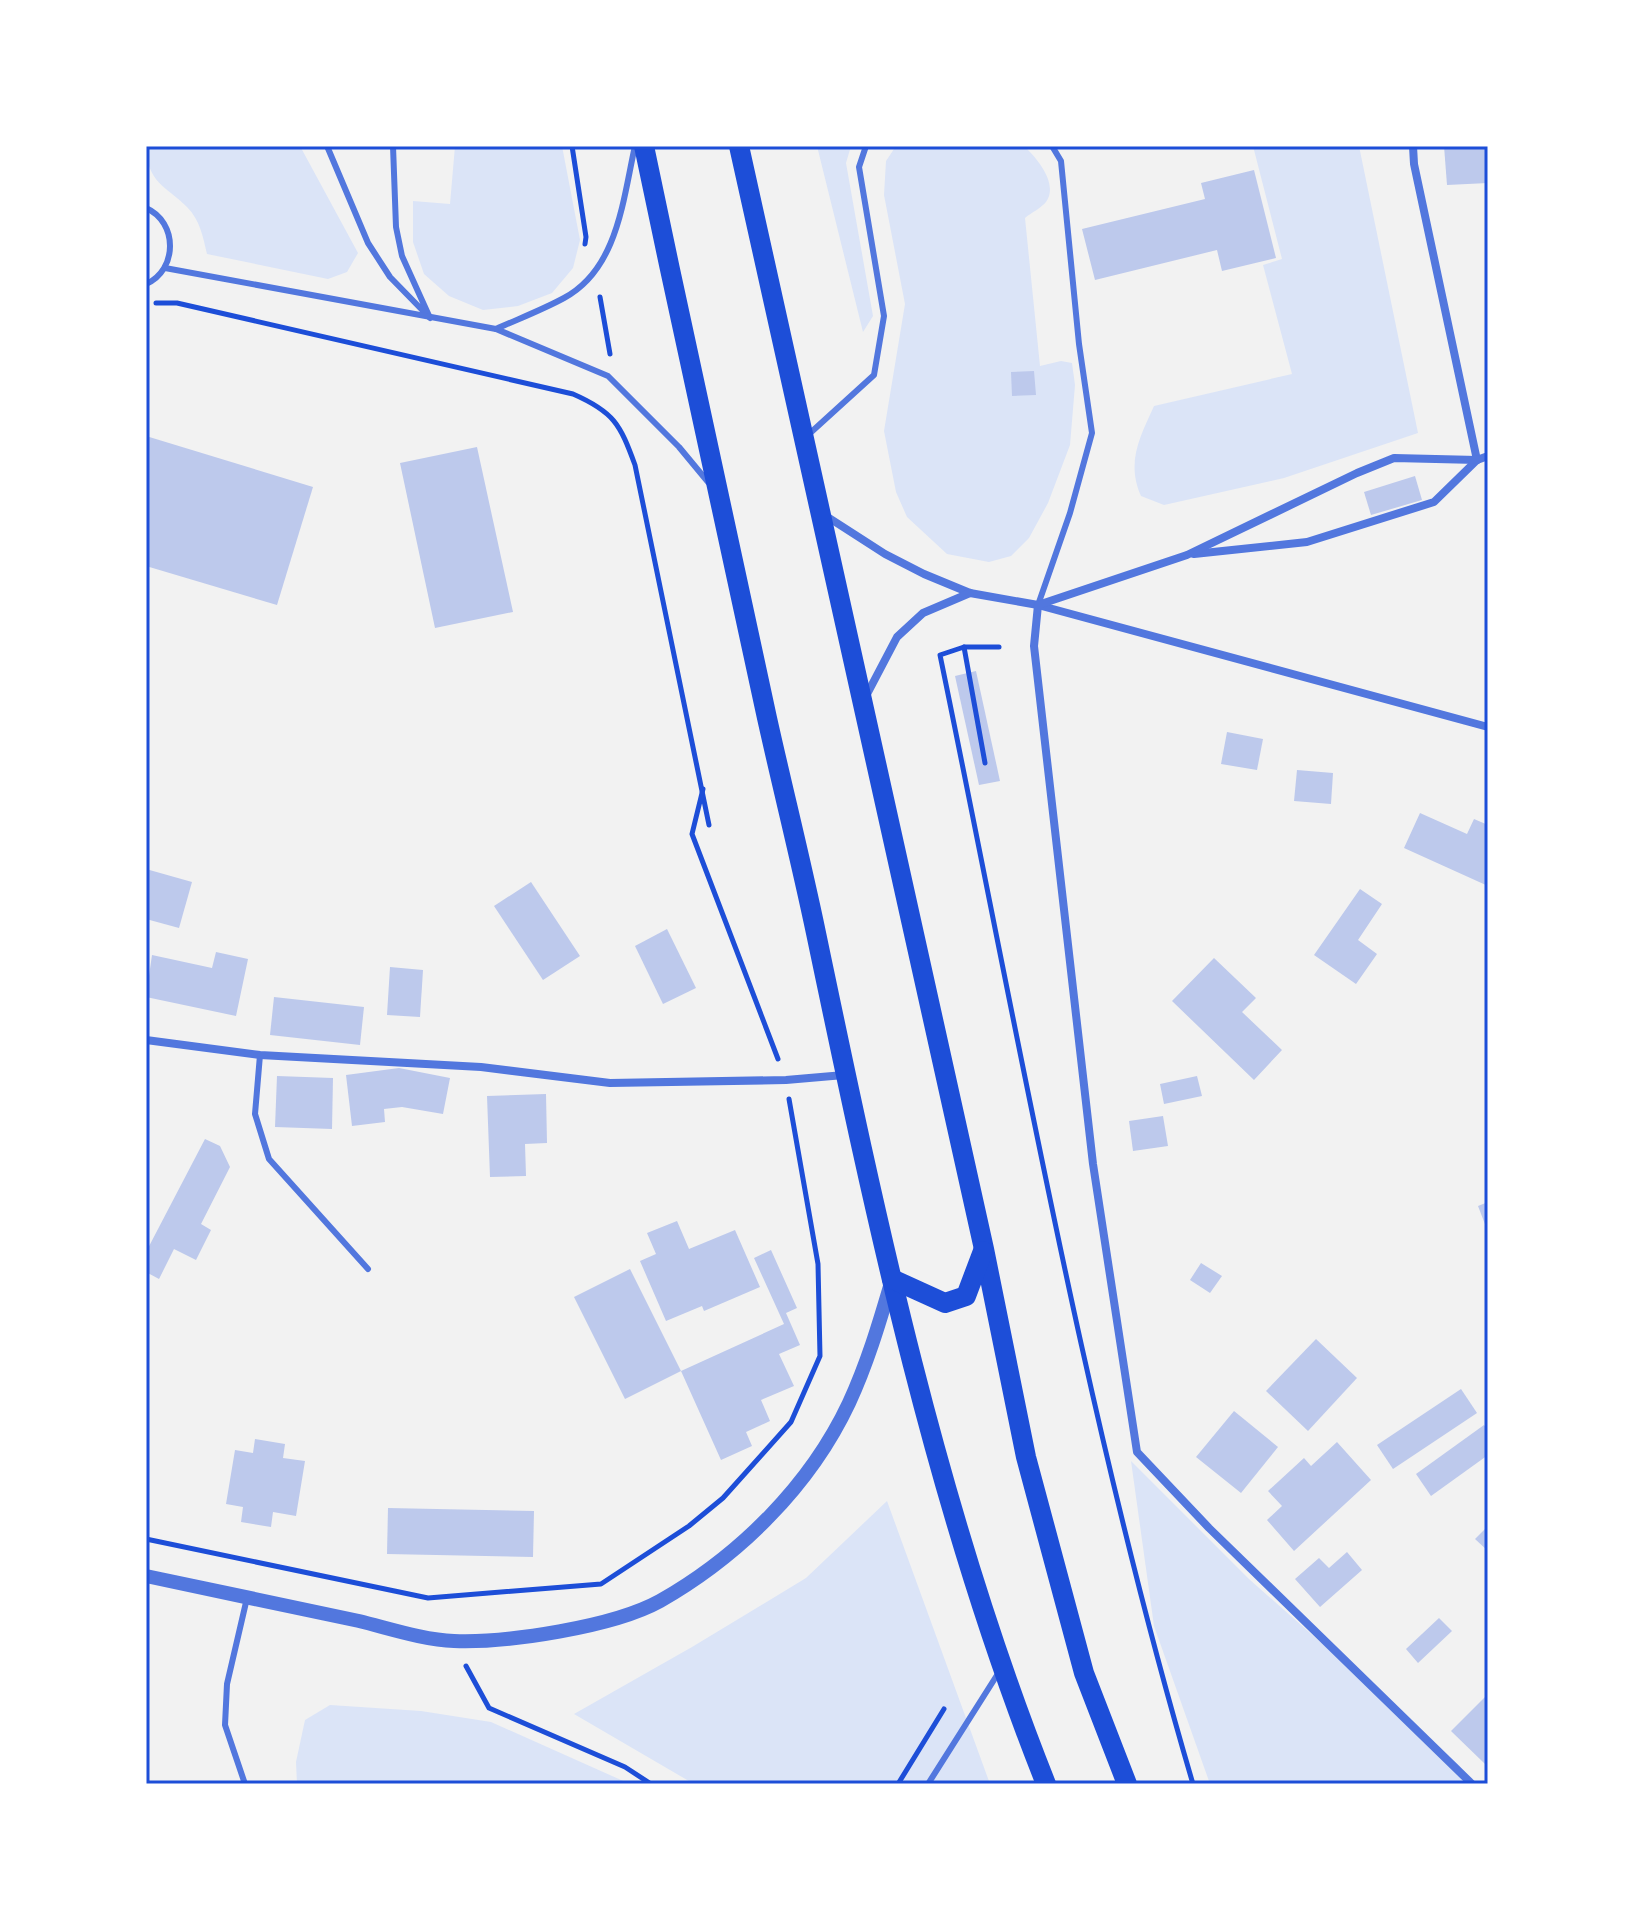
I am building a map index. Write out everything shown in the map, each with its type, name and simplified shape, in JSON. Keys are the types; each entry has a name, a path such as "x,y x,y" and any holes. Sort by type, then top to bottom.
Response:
{"main road":[{"path":"644,146 844,1075 892,1279 959,1530 1023,1726 1046,1784"},
{"path":"739,146 984,1249 1029,1471 1084,1673 1127,1784"},
{"path":"892,1279 945,1303 966,1296 984,1249"}],"street":[{"path":"1413,146 1414,164 1477,460"},
{"path":"1038,605 1187,555 1394,458 1477,460 1488,456"},
{"path":"1187,555 1307,542 1434,502 1477,460"},
{"path":"818,511 885,554 970,593 1038,605 1488,727"},
{"path":"862,703 897,637 923,613 970,593"},
{"path":"1038,605 1034,646 1054,835 1093,1164 1137,1452 1209,1528 1472,1784"},
{"path":"146,1040 260,1055 481,1067 610,1083 786,1080 844,1075"},
{"path":"146,1576 452,1641 515,1638 593,1625 657,1602 703,1572 778,1509 804,1478 848,1404 870,1351 892,1279"}],"lane":[{"path":"327,146 368,243 390,277 430,318"},
{"path":"393,146 393,189 402,256 430,318"},
{"path":"496,329 567,297 609,252 635,146"},
{"path":"802,440 874,375 884,316 859,167 866,146"},
{"path":"1038,605 1070,513 1092,433 1079,344 1061,161 1052,146"},
{"path":"146,208 155,211 168,228 171,248 165,268 146,284"},
{"path":"165,268 496,329 608,376 679,447 718,494"},
{"path":"260,1055 255,1114 269,1159 368,1269"},
{"path":"245,1784 225,1725 227,1684 247,1598"},
{"path":"928,1784 1004,1666"}],"path":[{"path":"572,146 586,237 584,248"},
{"path":"600,292 610,357"},
{"path":"146,304 192,306 573,394 600,405 615,420 635,465 709,825"},
{"path":"964,647 985,763"},
{"path":"999,647 964,647 940,655 1077,1327 1159,1668 1193,1784"},
{"path":"146,1539 428,1598 601,1584 689,1526 723,1498 791,1422 820,1356 818,1264 786,1080 692,834 703,789"},
{"path":"452,1641 489,1708 625,1767 651,1784"},
{"path":"898,1784 944,1709"}],"shaded area":[{"path":"146,146 300,146 358,253 347,272 328,279 207,254 195,217 154,176"},
{"path":"455,146 562,146 580,240 573,268 552,293 518,306 483,310 449,296 424,274 413,242 413,201 450,204"},
{"path":"817,146 851,146 846,163 873,316 863,332"},
{"path":"896,146 1024,146 1040,164 1050,187 1046,202 1025,218 1040,366 1061,361 1072,363 1075,385 1070,445 1048,503 1029,538 1011,556 989,562 947,554 907,517 896,492 884,431 905,304 884,195 886,161"},
{"path":"1253,146 1359,146 1418,433 1284,478 1164,505 1141,496 1135,472 1137,450 1154,406 1292,374 1263,265 1282,259"},
{"path":"1131,1461 1249,1579 1460,1766 1465,1784 1210,1784 1154,1626"},
{"path":"887,1501 990,1784 694,1784 574,1714 806,1578"},
{"path":"330,1705 421,1711 491,1722 630,1784 297,1784 296,1762 305,1720"}],"building":[{"path":"1444,146 1488,146 1488,183 1447,185"},
{"path":"1254,170 1276,258 1222,271 1217,250 1095,280 1082,229 1205,199 1201,183"},
{"path":"1034,371 1036,395 1012,396 1011,372"},
{"path":"146,436 313,487 277,605 146,566"},
{"path":"477,447 513,612 435,628 400,463"},
{"path":"1415,476 1422,500 1371,515 1364,492"},
{"path":"976,671 1000,781 979,785 955,676"},
{"path":"1227,732 1263,739 1257,770 1221,764"},
{"path":"1297,770 1333,773 1331,804 1294,801"},
{"path":"1420,813 1467,834 1474,819 1488,825 1488,886 1404,848"},
{"path":"146,869 192,882 179,928 146,919"},
{"path":"531,882 580,956 543,980 494,906"},
{"path":"1360,889 1382,904 1358,940 1377,954 1356,984 1314,955"},
{"path":"667,929 696,988 663,1004 635,946"},
{"path":"216,952 248,959 236,1016 146,997 152,955 212,968"},
{"path":"1214,958 1256,998 1242,1012 1282,1050 1254,1080 1172,1001"},
{"path":"390,967 423,970 420,1017 387,1015"},
{"path":"274,997 364,1007 360,1045 270,1035"},
{"path":"399,1068 450,1078 443,1114 402,1107 384,1109 385,1122 352,1126 346,1075"},
{"path":"277,1076 333,1078 332,1129 275,1127"},
{"path":"1197,1076 1202,1096 1164,1104 1160,1084"},
{"path":"546,1094 547,1143 525,1144 526,1176 490,1177 487,1096"},
{"path":"1163,1116 1168,1146 1133,1151 1129,1121"},
{"path":"205,1139 220,1146 230,1167 201,1224 211,1230 196,1260 174,1249 159,1279 146,1272 146,1252"},
{"path":"1488,1202 1488,1232 1478,1206"},
{"path":"677,1221 689,1249 735,1230 760,1287 704,1311 702,1306 666,1321 640,1261 656,1254 647,1233"},
{"path":"771,1250 797,1308 786,1313 800,1345 779,1354 794,1386 761,1400 770,1421 746,1432 752,1446 721,1460 681,1371 784,1324 754,1258"},
{"path":"1201,1263 1222,1276 1210,1293 1190,1280"},
{"path":"630,1269 681,1371 625,1399 574,1297"},
{"path":"1316,1339 1357,1378 1308,1431 1266,1391"},
{"path":"1461,1389 1477,1413 1393,1469 1377,1445"},
{"path":"1234,1411 1278,1447 1241,1493 1196,1457"},
{"path":"1484,1425 1488,1430 1488,1455 1431,1496 1416,1474"},
{"path":"255,1439 285,1444 283,1458 305,1461 296,1516 273,1512 271,1527 241,1522 243,1507 226,1504 235,1450 253,1453"},
{"path":"1337,1442 1371,1480 1294,1551 1267,1520 1282,1506 1268,1491 1304,1458 1311,1466"},
{"path":"388,1508 534,1511 533,1557 387,1554"},
{"path":"1488,1526 1488,1551 1475,1539"},
{"path":"1347,1552 1362,1570 1320,1607 1295,1579 1319,1558 1329,1568"},
{"path":"1439,1618 1452,1631 1418,1663 1406,1649"},
{"path":"1488,1694 1488,1761 1485,1764 1451,1731"}]}
